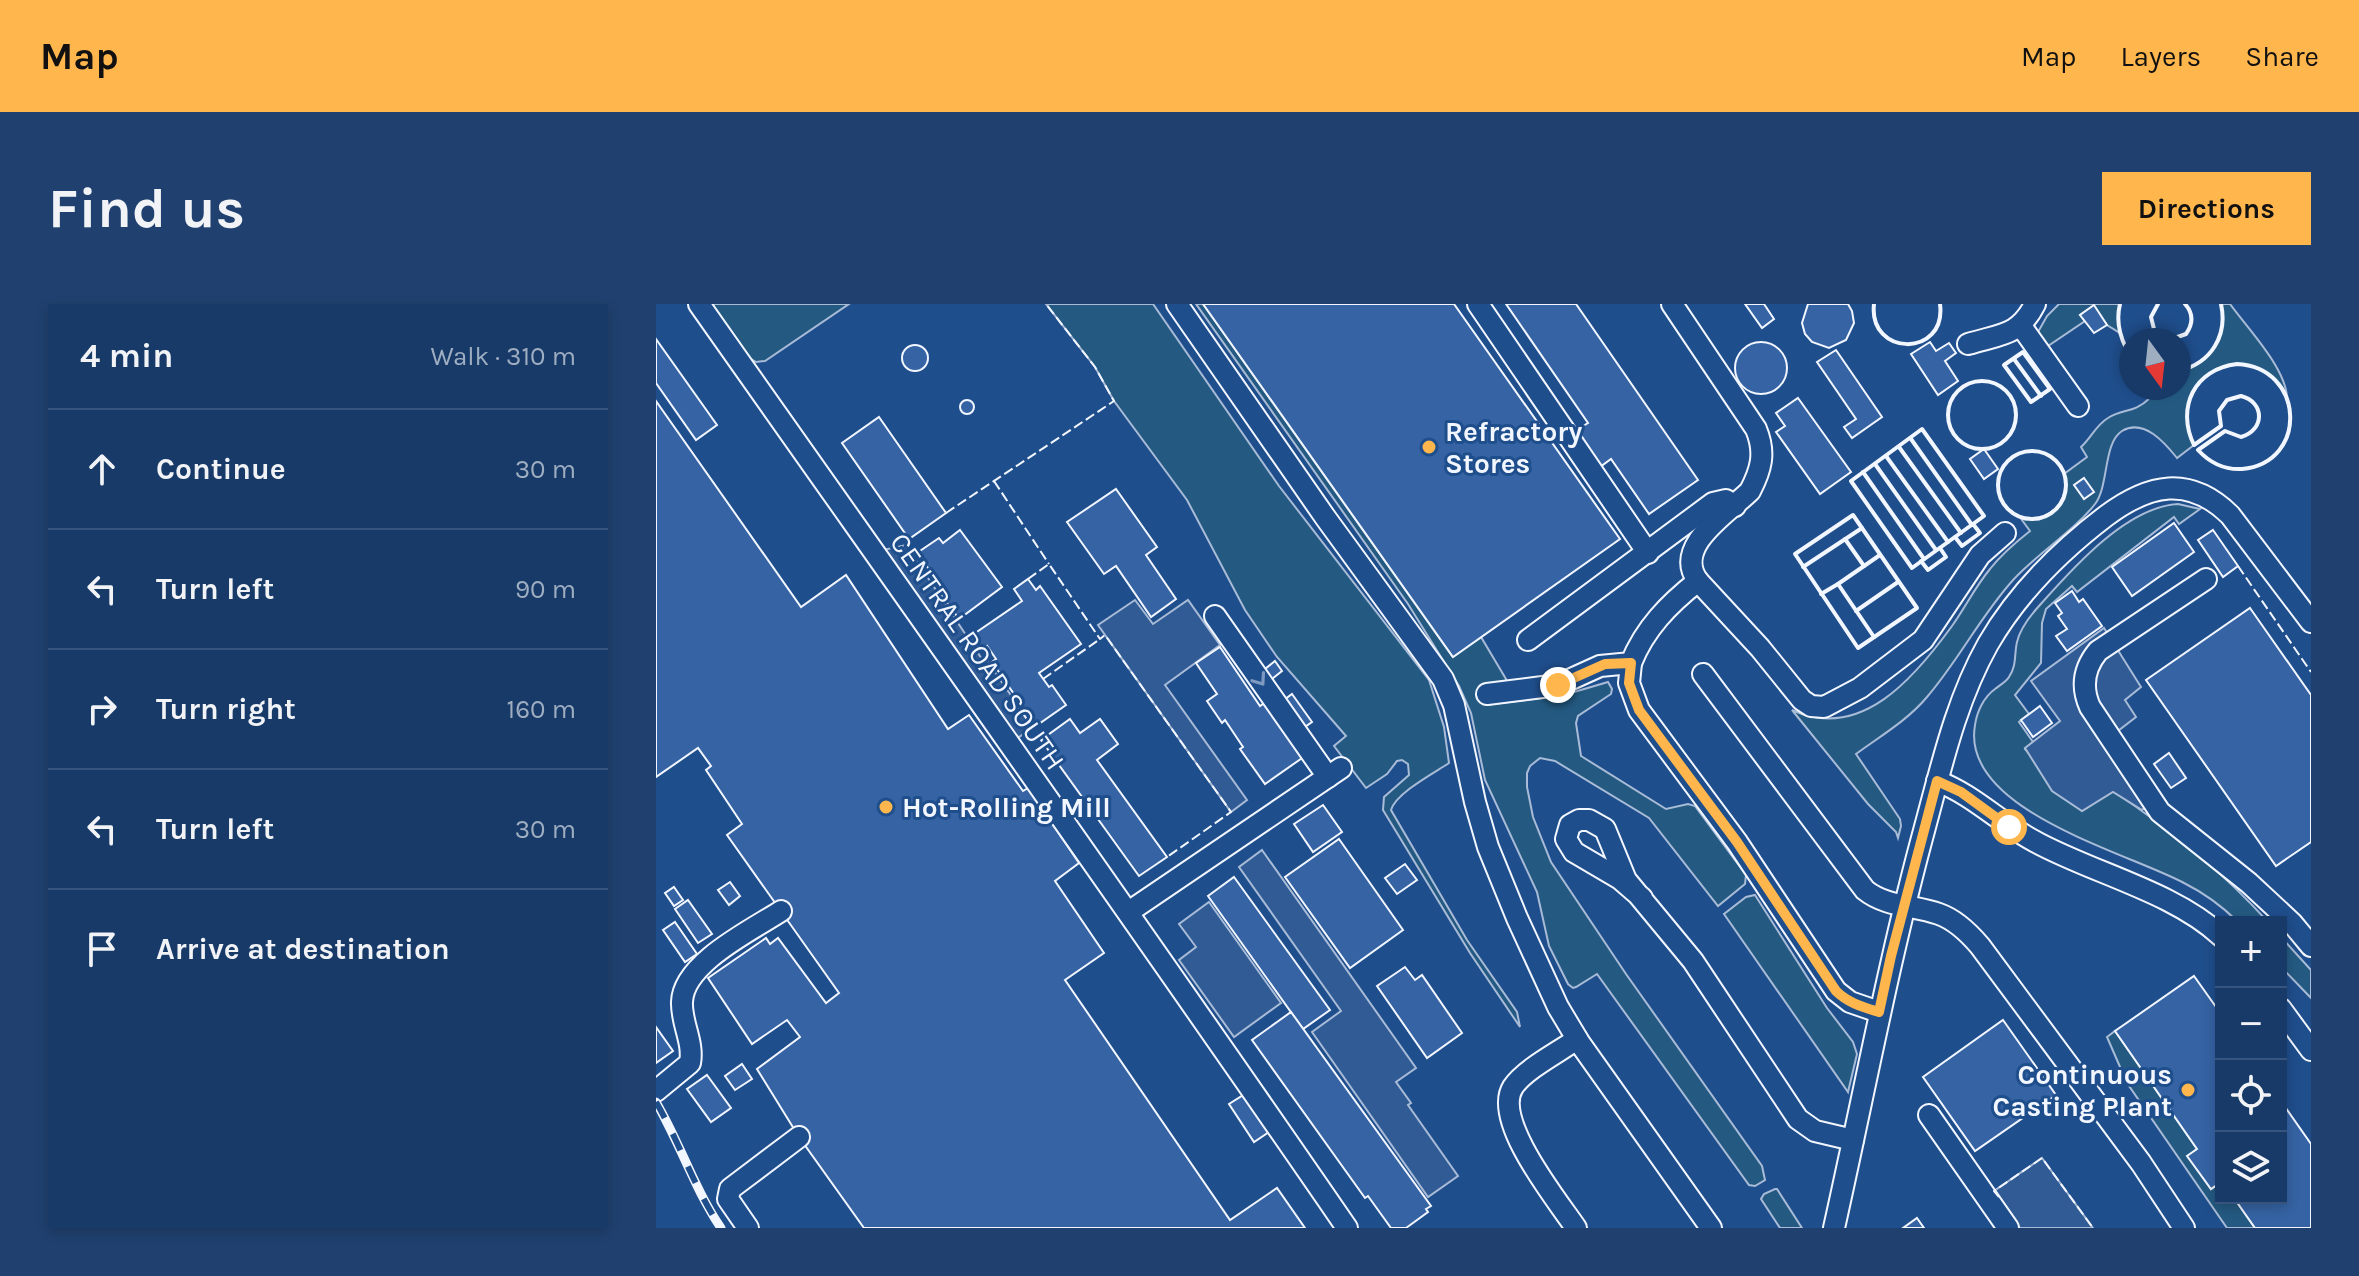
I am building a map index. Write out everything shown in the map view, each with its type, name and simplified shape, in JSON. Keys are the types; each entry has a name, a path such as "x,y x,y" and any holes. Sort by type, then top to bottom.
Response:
{"lane":[{"name":"CENTRAL ROAD SOUTH","path":"699,304 1008,745 1130,911 1347,1228"},
{"path":"1177,304 1446,684 1493,861 1552,994 1577,1039 1711,1228"},
{"path":"1478,304 1648,553"},
{"path":"1968,344 2021,326 2035,304"},
{"path":"1683,308 1751,420 1761,445 1762,460 1750,491 1695,546 1691,567 1698,581 1760,648 1802,700 1811,706 1824,707 1853,693 1917,646 1943,613 1980,555 2005,533"},
{"path":"2021,326 2078,406"},
{"path":"1834,1228 1879,1012 1937,781 1963,695 2010,610 2075,541 2116,509 2138,495 2160,489 2183,489 2194,491 2220,506 2311,622"},
{"path":"1528,640 1713,503 1726,500 1735,506"},
{"path":"2206,579 2098,651 2085,674 2088,702 2160,812 2270,902 2311,946"},
{"path":"1698,581 1658,616 1641,641 1631,663 1629,683 1639,710 1737,842 1836,991 1850,1002 1879,1012"},
{"path":"1130,911 1334,772 1215,616"},
{"path":"1487,694 1558,685 1605,664 1631,663"},
{"path":"1703,674 1859,884 1875,898 1953,920 1980,946 2141,1163 2184,1228"},
{"path":"1937,781 1961,792 2036,843 2188,912 2215,932"},
{"path":"1642,898 1693,961 1798,1119 1815,1131 1853,1140"},
{"path":"656,1091 690,1063 691,1048 682,1002 689,979 707,961 781,911"},
{"path":"2287,1017 2311,1050"},
{"path":"1576,1228 1515,1132 1509,1102 1514,1086 1526,1074 1577,1039"},
{"path":"1929,1115 2008,1228"},
{"path":"748,1228 728,1199 730,1189 799,1137"}],"shaded area":[{"path":"710,304 849,304 765,361 756,362 743,354"},
{"path":"1046,304 1153,304 1279,486 1429,680 1444,727 1449,763 1408,790 1391,810 1467,940 1517,1012 1520,1027 1470,953 1383,810 1384,797 1409,775 1408,764 1397,761 1387,774 1366,788 1334,746 1346,736 1277,657 1245,610 1187,500 1114,401 1095,367"},
{"path":"1196,304 1203,304 1452,656 1481,637 1506,679 1506,684 1484,687 1486,705 1564,695 1608,682 1611,694 1578,716 1576,723 1581,756 1666,809 1688,804 1695,806 1746,875 1745,884 1718,906 1649,818 1555,761 1540,758 1530,766 1527,787 1533,817 1551,862 1762,1166 1765,1180 1755,1186 1749,1185 1597,974 1576,987 1568,984 1549,946 1537,892 1485,780 1471,713 1459,686 1408,604"},
{"path":"2059,304 2120,304 2119,332 2107,325 2093,306 2080,315 2085,321 2045,348 2038,332"},
{"path":"2221,304 2230,304 2280,373 2287,397 2272,377 2253,367 2233,365 2215,370 2200,382 2191,397 2191,366 2200,362 2215,346 2223,316"},
{"path":"2148,400 2190,400 2187,420 2194,445 2177,458 2160,439 2146,430 2130,428 2122,431 2112,445 2095,504 2014,579 1939,683 1919,705 1856,754 1900,819 1898,838 1792,710 1817,718 1841,718 1863,711 1903,683 1937,646 1994,564 2030,531 2019,516 2039,517 2055,509 2064,494 2064,474 2087,457 2081,447 2100,424"},
{"path":"2178,504 2200,509 2179,524 2174,517 2077,592 2072,586 2046,609 2042,623 2041,663 2015,695 2029,714 2019,722 2033,742 2025,749 2082,811 2113,791 2195,852 2262,916 2231,916 2191,887 2052,824 2019,804 1993,781 1977,755 1975,725 1979,710 1991,692 2012,673 2018,637 2032,614 2101,542 2139,516"},
{"path":"906,545 982,659 985,658 1033,727 1008,745 874,552"},
{"path":"1135,600 1153,624 1188,600 1220,645 1165,685 1247,800 1231,812 1098,625"},
{"path":"2104,628 2141,687 2125,700 2136,717 2105,741 2148,805 2142,810 2113,792 2082,811 2052,791 2025,748 2060,721 2031,681"},
{"path":"1262,850 1416,1068 1396,1082 1411,1103 1408,1105 1458,1176 1428,1197 1312,1032 1341,1011 1239,867"},
{"path":"1755,895 1827,1008 1853,1042 1857,1054 1848,1092 1724,914 1746,897"},
{"path":"1209,902 1281,1003 1234,1037 1179,960 1196,947 1179,924"},
{"path":"2287,944 2311,970 2311,998 2287,973"},
{"path":"2115,1031 2197,1149 2188,1156 2211,1189 2215,1186 2215,1204 2238,1204 2255,1228 2227,1228 2127,1083 2107,1037"},
{"path":"2042,1158 2093,1228 2020,1228 1994,1191"},
{"path":"1775,1189 1802,1228 1780,1228 1761,1199"}],"building":[{"name":"Refractory Stores","path":"1203,304 1454,304 1620,539 1453,657"},
{"path":"1506,304 1576,304 1698,480 1649,514 1611,459 1600,467 1575,431 1588,423"},
{"path":"1745,304 1764,304 1774,319 1762,328"},
{"path":"1808,304 1848,304 1854,323 1846,340 1829,348 1812,342 1805,334 1802,323"},
{"path":"2094,305 2107,325 2094,333 2080,315"},
{"path":"656,339 717,425 696,440 656,383"},
{"path":"1761,342 1780,349 1787,368 1780,387 1761,394 1742,387 1735,368 1742,349"},
{"path":"1930,342 1936,351 1949,343 1956,353 1945,361 1958,381 1938,395 1911,354"},
{"path":"915,345 924,349 928,358 924,367 915,371 906,367 902,358 906,349"},
{"path":"1836,350 1882,417 1852,438 1844,427 1856,419 1817,362"},
{"path":"1798,398 1851,472 1820,494 1776,432 1785,426 1776,413"},
{"path":"967,400 974,407 967,414 960,407"},
{"name":"Hot-Rolling Mill","path":"656,401 801,607 846,575 948,729 969,715 1023,791 1028,788 1079,863 1055,881 1104,953 1065,980 1230,1220 1277,1188 1305,1228 864,1228 799,1137 757,1069 800,1037 787,1020 752,1044 708,978 766,938 770,944 778,938 826,1003 839,993 727,835 742,824 706,770 711,766 698,748 656,777"},
{"path":"879,417 946,513 909,539 842,443"},
{"path":"1984,449 1998,469 1984,479 1970,459"},
{"path":"2084,478 2094,492 2084,499 2074,485"},
{"path":"1116,489 1157,547 1146,555 1176,599 1151,617 1116,566 1104,574 1067,522"},
{"path":"2174,523 2194,552 2132,596 2112,567"},
{"path":"960,530 1002,587 959,619 942,596 946,593 917,553 939,538 943,543"},
{"path":"2213,530 2238,566 2223,577 2198,540"},
{"path":"1028,579 1036,590 1040,586 1081,644 1039,673 1066,705 1033,728 992,662 996,659 987,646 978,652 968,638 1022,601 1014,589"},
{"path":"2072,591 2079,602 2083,599 2102,626 2067,651 2056,636 2067,629 2058,616 2062,613 2055,603"},
{"path":"2250,608 2311,695 2311,842 2276,866 2146,680"},
{"path":"1220,647 1260,706 1267,701 1305,756 1265,784 1240,749 1243,747 1225,720 1222,723 1207,701 1217,694 1196,663"},
{"path":"1275,661 1282,671 1268,682 1260,673"},
{"path":"1292,694 1312,722 1299,731 1280,703"},
{"path":"2040,706 2052,723 2033,737 2021,720"},
{"path":"1070,719 1080,733 1100,719 1118,744 1097,760 1167,857 1139,876 1041,740"},
{"path":"2169,753 2186,778 2171,788 2154,764"},
{"path":"1323,805 1342,832 1313,852 1294,824"},
{"path":"1339,839 1403,930 1350,968 1285,877"},
{"path":"1405,864 1417,880 1397,894 1385,878"},
{"path":"1234,877 1330,1010 1303,1029 1208,896"},
{"path":"730,882 740,896 729,905 718,890"},
{"path":"674,887 683,900 674,906 665,893"},
{"path":"688,900 712,934 698,943 675,909"},
{"path":"675,922 697,954 685,962 663,930"},
{"path":"1405,967 1415,980 1422,975 1462,1033 1427,1058 1377,986"},
{"name":"Continuous Casting Plant","path":"2194,976 2215,1006 2215,1186 2211,1189 2187,1156 2197,1149 2115,1031"},
{"path":"1291,1012 1431,1206 1426,1209 1428,1212 1406,1228 1391,1228 1368,1196 1365,1198 1252,1040"},
{"path":"2003,1020 2056,1095 1975,1151 1923,1077"},
{"path":"656,1027 673,1051 656,1063"},
{"path":"742,1064 752,1079 735,1090 725,1076"},
{"path":"707,1075 731,1108 711,1122 687,1089"},
{"path":"1245,1094 1269,1132 1254,1142 1229,1104"},
{"path":"2287,1110 2311,1144 2311,1228 2255,1228 2238,1204 2287,1204"},
{"path":"1917,1218 1924,1228 1903,1228"}],"railway":[{"path":"656,1102 721,1228"}],"fence":[{"path":"946,513 1114,401 1095,367 1046,304"},
{"path":"994,481 1049,564"},
{"path":"1028,579 1049,564 1100,639 1105,635 1231,812 1167,857"},
{"path":"2238,566 2311,672"},
{"path":"1043,679 1100,639"},
{"path":"1999,1197 1994,1191 2042,1158 2093,1228"}],"wall":[{"path":"1874,304 1875,321 1883,334 1894,342 1907,344 1921,342 1932,334 1939,322 1940,304"},
{"path":"2120,304 2120,328"},
{"path":"2154,328 2151,317 2158,304"},
{"path":"2185,304 2192,319 2189,328"},
{"path":"2191,366 2200,362 2215,346 2222,327 2221,304"},
{"path":"2023,352 2050,389 2031,402 2004,365 2023,352"},
{"path":"2014,359 2041,396"},
{"path":"2237,364 2259,369 2276,381 2286,397 2290,415 2288,434 2279,450 2264,463 2242,469 2218,465 2198,450 2225,431 2241,437 2249,433 2258,423 2259,416 2249,399 2241,396 2227,400 2219,411 2221,426 2194,445 2187,417 2188,404 2200,382 2222,367 2237,364"},
{"path":"1982,381 2006,391 2016,415 2006,439 1982,449 1958,439 1948,415 1958,391 1982,381"},
{"path":"1922,429 1984,516 1912,568 1851,481 1922,429"},
{"path":"1911,439 1972,525"},
{"path":"1899,447 1961,533"},
{"path":"2032,451 2056,461 2066,485 2056,509 2032,519 2008,509 1998,485 2008,461 2032,451"},
{"path":"1886,456 1948,542"},
{"path":"1875,464 1936,550"},
{"path":"1863,472 1924,559"},
{"path":"1853,515 1917,608 1858,648 1795,554 1853,515"},
{"path":"1955,537 1962,546 1980,533 1973,524"},
{"path":"1803,567 1862,528"},
{"path":"1845,539 1864,566"},
{"path":"1921,561 1928,570 1946,557 1940,548"},
{"path":"1838,584 1880,555"},
{"path":"1856,611 1898,582"},
{"path":"1821,594 1838,584 1874,637"}],"place":[{"name":"Refractory Stores","path":"1429,447"},
{"name":"Hot-Rolling Mill","path":"886,807"},
{"name":"Continuous Casting Plant","path":"2188,1090"}],"route":[{"path":"1558,685 1605,664 1631,663 1630,689 1644,718 1737,842 1836,991 1856,1005 1879,1012 1937,781 1961,792 2009,827"}]}
